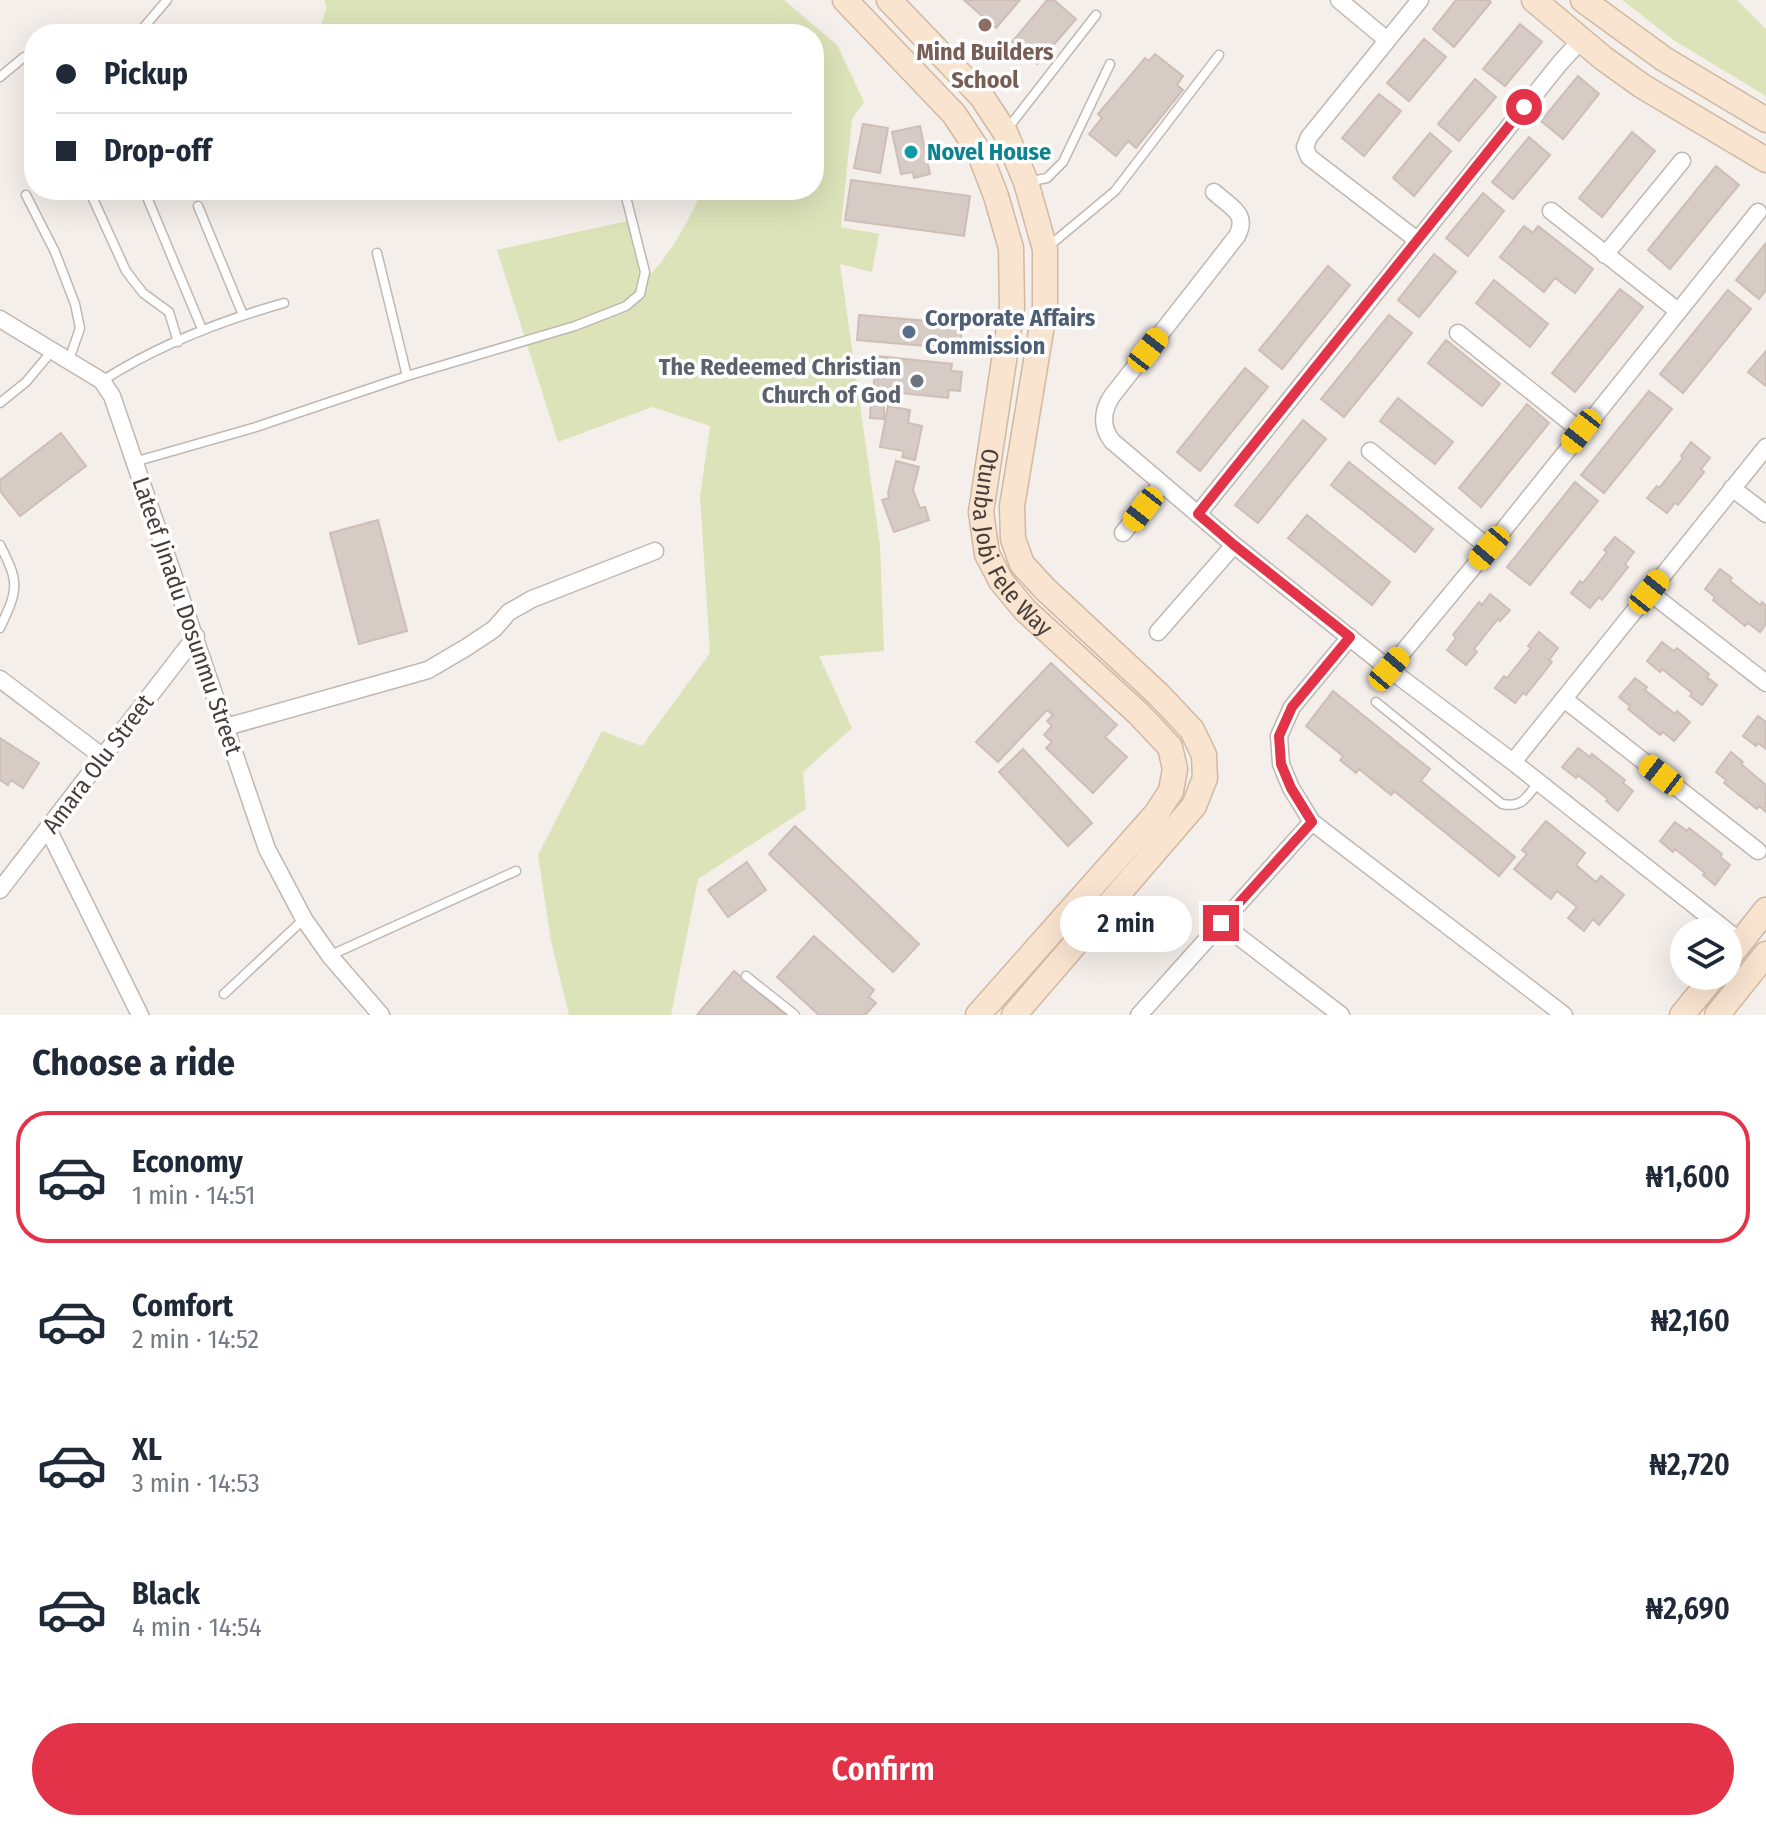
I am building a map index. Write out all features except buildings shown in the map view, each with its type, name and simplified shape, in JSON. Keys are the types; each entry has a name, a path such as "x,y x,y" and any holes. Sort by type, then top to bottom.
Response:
{"street":[{"name":"Otunba Jobi Fele Way","path":"845,0 954,114 979,152 1011,248 1012,308 981,512 987,554 1001,581 1025,610 1139,714 1170,747 1175,769 1171,791 1156,814 978,1015"},
{"name":"Otunba Jobi Fele Way","path":"889,0 982,97 1005,132 1026,182 1045,249 1045,307 1012,506 1013,539 1022,564 1159,695 1192,730 1204,755 1205,778 1194,806 1014,1015"},
{"path":"1339,0 1387,40"},
{"path":"1417,240 1309,157 1305,147 1309,137 1420,0"},
{"path":"1534,0 1642,86 1766,160"},
{"path":"1583,0 1664,59 1766,120"},
{"path":"1198,514 1581,40"},
{"path":"1605,255 1682,161"},
{"path":"1214,192 1241,216 1243,225 1106,406 1105,432 1234,545 1389,669 1513,762 1696,918"},
{"path":"1551,211 1678,311"},
{"path":"1389,669 1758,212"},
{"path":"0,319 102,381"},
{"path":"1458,333 1581,431"},
{"name":"Lateef Jinadu Dosunmu Street","path":"102,381 112,396 267,849 304,919 330,956 381,1015"},
{"path":"1513,762 1766,447"},
{"path":"1370,451 1489,548"},
{"path":"1123,533 1162,484"},
{"path":"1732,488 1766,514"},
{"path":"1158,632 1234,545"},
{"path":"226,727 428,670 494,629 509,612 532,599 655,551"},
{"path":"1649,592 1766,683"},
{"path":"1069,649 1087,628"},
{"name":"Amara Olu Street","path":"0,890 196,636"},
{"path":"1350,637 1292,707 1279,736 1281,764 1291,788 1312,822 1564,1015"},
{"path":"0,679 103,757"},
{"path":"1564,699 1758,851"},
{"path":"1139,1015 1312,822"},
{"path":"48,829 140,1015"},
{"path":"1742,940 1766,910"},
{"path":"1221,923 1341,1015"},
{"path":"1717,1015 1766,954"},
{"path":"1682,1015 1703,990"}],"lane":[{"path":"147,24 167,0"},
{"path":"1005,132 1096,15"},
{"path":"1045,249 1115,191 1219,55"},
{"path":"0,77 24,57"},
{"path":"1026,182 1047,178 1063,162 1110,64"},
{"path":"29,200 55,252 75,304 80,328 69,361"},
{"path":"94,200 126,271 143,293 169,312 178,342"},
{"path":"148,200 202,329"},
{"path":"133,462 256,427 407,376 575,326 626,306 640,294 645,272 627,200"},
{"path":"198,206 243,315"},
{"path":"377,253 407,376"},
{"path":"102,381 129,364 202,329 284,303"},
{"path":"0,403 26,382 52,351"},
{"path":"0,545 15,579 16,590 0,628"},
{"path":"1376,702 1502,804 1511,806 1521,803 1538,783"},
{"path":"330,956 516,871"},
{"path":"224,994 304,919"},
{"path":"746,976 795,1015"}],"green space":[{"path":"324,0 784,0 812,24 321,24 327,7"},
{"path":"1622,0 1737,0 1766,29 1766,96 1675,41"},
{"path":"824,34 837,45 864,102 852,119 841,227 879,234 872,272 840,264 880,545 884,651 819,656 852,728 803,772 806,809 698,879 671,1015 569,1015 551,941 538,855 602,731 642,746 710,653 700,497 710,426 652,407 558,442 497,250 636,219 651,274 698,200 824,200"}],"place":[{"name":"Mind Builders School","path":"985,25"},
{"name":"Novel House","path":"911,152"},
{"name":"Corporate Affairs Commission","path":"909,332"},
{"name":"The Redeemed Christian Church of God","path":"917,381"}],"route":[{"path":"1221,923 1312,822 1291,788 1281,764 1279,736 1292,707 1350,637 1198,514 1524,107"}]}
